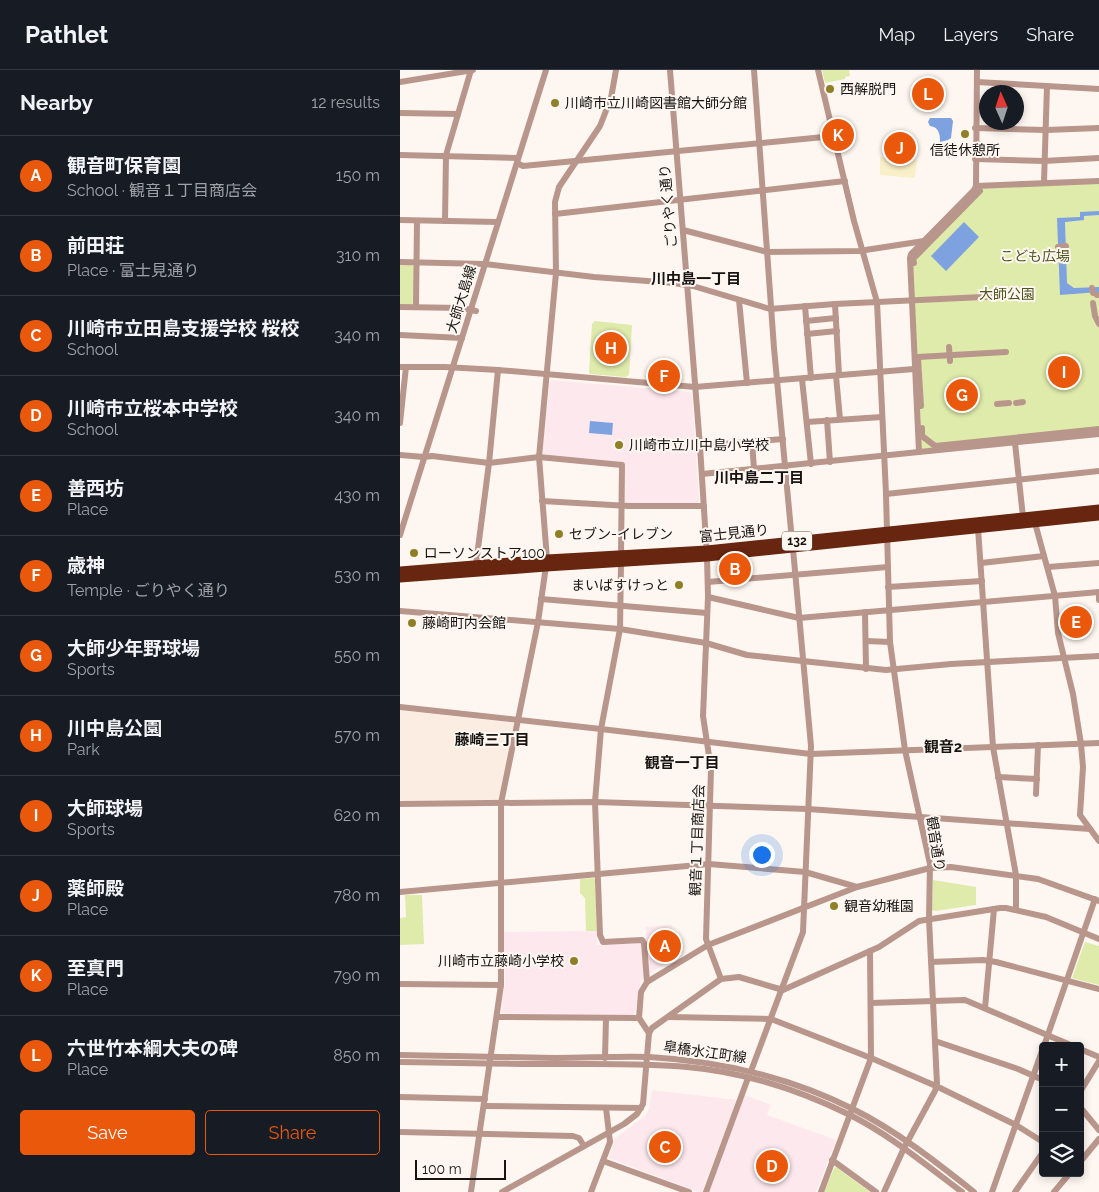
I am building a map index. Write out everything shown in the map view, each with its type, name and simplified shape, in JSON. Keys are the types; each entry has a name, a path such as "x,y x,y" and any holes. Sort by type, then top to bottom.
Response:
{"highway":[{"name":"富士見通り","path":"400,571 476,564 547,563 707,554 1099,509"},
{"name":"富士見通り","path":"887,534 978,528 1099,516"},
{"name":"富士見通り","path":"400,578 547,563"}],"street":[{"path":"400,82 441,73 472,70 446,156 445,221"},
{"name":"大師大島線","path":"400,534 455,368 470,310 546,70"},
{"path":"471,1192 501,985 501,803 538,622 547,563 539,457 556,273 555,202 559,187 606,114 616,70"},
{"name":"ごりやく通り","path":"670,70 707,554"},
{"path":"706,1192 803,932 811,754 804,660 770,309 754,70"},
{"name":"観音通り","path":"818,70 862,251 877,302 886,494 890,642 905,750 930,868 928,919 936,1086 884,1192"},
{"path":"919,452 914,369 914,258 978,188 975,159 977,70"},
{"path":"976,82 1099,89"},
{"path":"1044,182 1047,86"},
{"path":"400,113 458,114"},
{"path":"975,128 1046,130 1099,128"},
{"path":"400,155 517,161 523,166 834,136"},
{"path":"975,159 1044,161 1099,158"},
{"path":"555,214 845,181"},
{"path":"1099,181 1044,182 978,188 911,254 910,258 922,436 935,446 1099,429"},
{"path":"400,220 498,222"},
{"path":"416,307 417,220"},
{"path":"683,230 767,252 862,251 924,241"},
{"path":"1058,247 1066,246"},
{"path":"400,262 485,264 556,273 687,285 770,309 1004,296"},
{"path":"740,300 747,383"},
{"path":"1093,303 1094,316 1099,324"},
{"path":"835,304 840,419"},
{"path":"805,306 811,378"},
{"path":"400,307 470,310"},
{"path":"806,321 836,318"},
{"path":"807,334 837,331"},
{"path":"400,335 462,338"},
{"path":"949,347 950,358"},
{"path":"918,357 950,358 1006,352"},
{"path":"400,423 403,367 498,370 695,387 914,369"},
{"path":"476,564 489,463 498,370"},
{"path":"802,379 811,464"},
{"path":"998,404 1009,403"},
{"path":"807,422 882,417"},
{"path":"827,420 830,462"},
{"path":"702,474 1099,434"},
{"path":"700,446 783,439"},
{"path":"752,442 754,469"},
{"path":"1015,443 1023,517 1035,523 1048,567 1055,596 1058,633 1081,744 1083,766 1079,811 1099,841"},
{"path":"400,455 432,456 489,463 539,457 622,465 620,629 602,728 595,802 597,875 601,940 606,942 642,940 644,943 647,982"},
{"path":"886,494 1099,471"},
{"path":"542,501 622,506 704,506"},
{"path":"978,528 993,747 1016,875 1016,910"},
{"name":"観音１丁目商店会","path":"707,554 708,597 703,716 711,769 711,807 706,939 722,979"},
{"path":"980,563 1044,556"},
{"path":"1048,567 1099,563"},
{"path":"708,582 888,567"},
{"path":"888,587 982,581"},
{"path":"708,597 799,618 1099,592 1099,600"},
{"path":"541,599 707,612"},
{"path":"400,611 620,629 706,644 748,655 891,671 894,669 986,662 1099,656"},
{"path":"865,612 866,668"},
{"path":"866,641 890,642"},
{"path":"400,707 602,728 811,754 1099,743"},
{"path":"1036,794 1038,745"},
{"path":"998,777 1037,779"},
{"path":"400,804 595,802 808,810 1090,829"},
{"path":"400,892 709,864 805,872 857,887"},
{"path":"649,1033 639,1018 641,992 647,982 708,945 857,887 930,868 951,867 1038,879 1097,900 1083,933 1045,1042"},
{"path":"502,1192 632,1118 641,1108 644,1097 649,1033 652,1028 722,979 739,977 782,990 879,947 913,924 928,919 994,909 1006,908 1046,917 1099,940"},
{"path":"985,1008 994,909"},
{"path":"821,1192 871,1058 870,951"},
{"path":"931,962 990,961 1099,989"},
{"path":"400,984 501,985"},
{"path":"871,1003 965,1000 1064,1042"},
{"path":"497,1017 639,1018"},
{"path":"668,1017 771,1019 936,1086 1016,1125 1039,1139"},
{"path":"605,1058 606,1018"},
{"path":"935,1041 1039,1078"},
{"path":"1083,1087 1099,1059 1084,1051"},
{"name":"皐橋水江町線","path":"400,1055 490,1061 605,1058 647,1061 750,1075 852,1112 909,1141 974,1192"},
{"path":"992,1192 1039,1058"},
{"name":"皐橋水江町線","path":"400,1062 647,1061"},
{"path":"400,1097 484,1103 641,1108"},
{"path":"591,1192 610,1142 606,1108"},
{"name":"皐橋水江町線","path":"852,1112 962,1192"},
{"path":"1084,1113 1099,1130"},
{"path":"400,1132 573,1136 579,1138 584,1146"},
{"path":"1084,1157 1099,1139"},
{"path":"1015,1192 1039,1158"},
{"path":"603,1160 689,1192"},
{"path":"832,1160 876,1192"},
{"path":"1054,1192 1067,1177"},
{"path":"948,1192 953,1185"}],"shaded area":[{"name":"川崎市立川中島小学校","path":"552,380 690,392 692,394 699,501 697,503 627,503 624,501 624,463 544,454 542,452 550,382"},
{"path":"400,710 515,723 499,800 400,801"},
{"path":"672,925 674,940 683,939 684,952 649,974 646,927"},
{"name":"川崎市立藤崎小学校","path":"597,931 597,945 642,943 644,978 641,980 635,1013 631,1016 502,1013 505,983 504,932"},
{"path":"652,1090 737,1100 702,1192 609,1158 614,1139 645,1116 649,1109"},
{"path":"745,1095 771,1105 767,1115 836,1140 816,1192 709,1192"}],"green space":[{"path":"822,70 849,70 850,76 845,77 845,79 825,83"},
{"name":"大師公園","path":"1099,183 1099,432 922,449 912,256 980,188"},
{"path":"400,265 412,265 414,267 414,303 412,305 400,305"},
{"path":"595,321 632,325 629,375 626,377 590,374 592,324"},
{"path":"580,879 595,879 597,931 586,931 585,898 580,893"},
{"path":"933,880 976,887 976,905 932,910"},
{"path":"405,895 422,895 424,944 400,945 400,918 406,917"},
{"path":"1085,942 1099,946 1099,985 1072,978"},
{"path":"836,1167 870,1192 824,1192"}],"sand":[{"path":"880,157 917,160 915,176 913,178 880,175"}],"water":[{"path":"930,118 951,118 953,121 951,138 940,142 938,131 930,126 928,122"},
{"path":"1099,211 1099,215 1084,216 1084,220 1065,222 1067,283 1074,288 1099,287 1099,292 1060,295 1057,218 1080,217 1080,212"},
{"path":"964,222 979,237 946,271 931,256"},
{"path":"590,421 613,423 612,435 589,433"}],"place":[{"name":"西解脱門","path":"830,89"},
{"name":"六世竹本綱大夫の碑","path":"928,94"},
{"name":"川崎市立川崎図書館大師分館","path":"555,103"},
{"name":"信徒休憩所","path":"965,134"},
{"name":"至真門","path":"838,135"},
{"name":"薬師殿","path":"900,148"},
{"name":"川中島公園","path":"611,348"},
{"name":"大師球場","path":"1064,372"},
{"name":"歳神","path":"664,376"},
{"name":"大師少年野球場","path":"962,395"},
{"name":"川崎市立川中島小学校","path":"619,445"},
{"name":"セブン-イレブン","path":"559,534"},
{"name":"ローソンストア100","path":"414,553"},
{"name":"前田荘","path":"735,569"},
{"name":"まいばすけっと","path":"679,585"},
{"name":"善西坊","path":"1076,622"},
{"name":"藤崎町内会館","path":"412,623"},
{"name":"観音幼稚園","path":"834,906"},
{"name":"観音町保育園","path":"665,946"},
{"name":"川崎市立藤崎小学校","path":"574,961"},
{"name":"川崎市立田島支援学校 桜校","path":"665,1147"},
{"name":"川崎市立桜本中学校","path":"772,1166"}],"district":[{"name":"川中島一丁目","path":"696,279"},
{"name":"川中島二丁目","path":"759,478"},
{"name":"藤崎三丁目","path":"492,740"},
{"name":"観音2","path":"943,747"},
{"name":"観音一丁目","path":"682,763"}],"park label":[{"name":"こども広場","path":"1035,256"}]}
